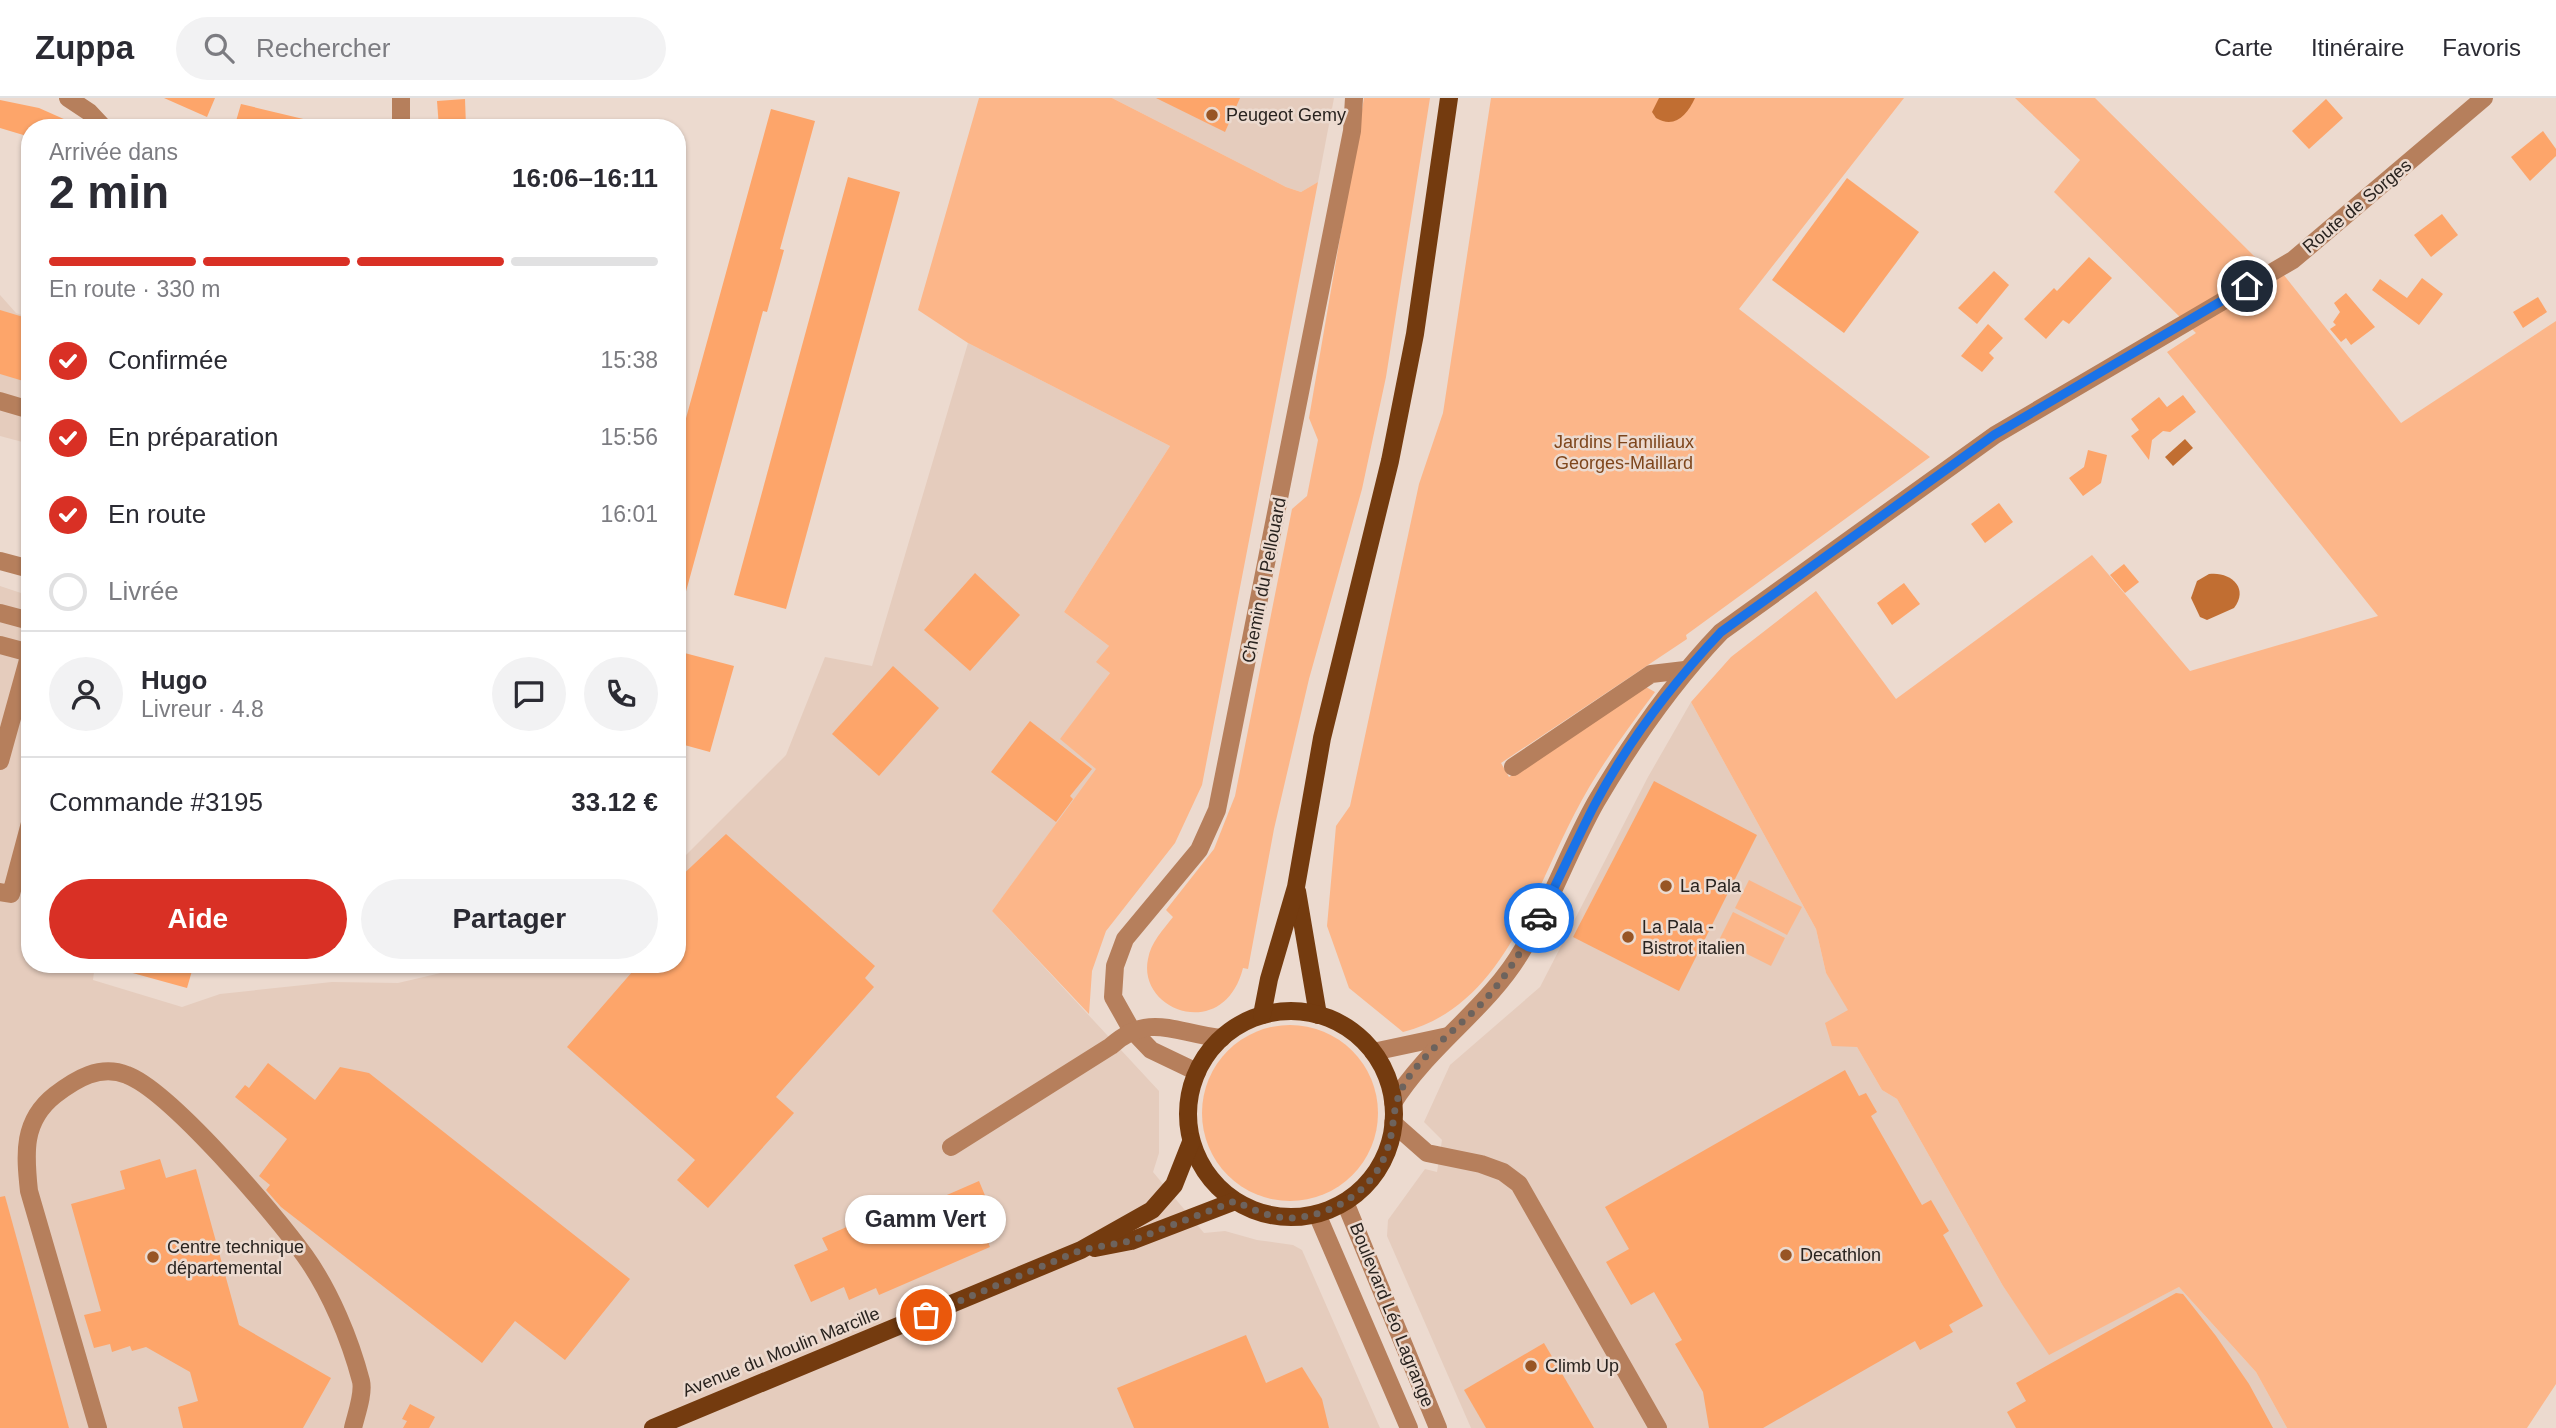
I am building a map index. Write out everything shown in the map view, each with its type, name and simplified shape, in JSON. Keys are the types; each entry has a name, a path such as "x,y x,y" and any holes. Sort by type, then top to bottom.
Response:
{"main road":[{"path":"1262,1015 1269,979 1296,887 1322,738 1390,461 1415,334 1448,98"},
{"path":"1296,887 1318,1015"},
{"path":"1290,1011 1318,1015 1349,1029 1373,1052 1387,1076 1394,1103 1393,1123 1386,1154 1370,1181 1345,1202 1317,1214 1289,1218 1261,1213 1235,1201 1216,1185 1201,1165 1191,1142 1188,1107 1197,1072 1222,1038 1240,1024 1262,1015 1290,1011"},
{"name":"Avenue du Moulin Marcille","path":"653,1428 1081,1250 1152,1210 1174,1185 1191,1142"},
{"name":"Avenue du Moulin Marcille","path":"1081,1250 1131,1241 1235,1201"}],"street":[{"path":"68,98 96,119"},
{"path":"401,98 401,119"},
{"name":"Chemin du Pellouard","path":"1197,1072 1151,1050 1131,1029 1113,997 1115,966 1125,939 1199,850 1217,810 1226,777 1352,131 1354,98"},
{"name":"Route de Sorges","path":"1394,1103 1412,1073 1484,1000 1522,951 1595,804 1649,718 1685,670 1721,632 1994,435 2293,260 2484,98"},
{"path":"0,401 21,407"},
{"path":"0,561 21,567"},
{"path":"0,613 21,619"},
{"path":"0,645 21,651"},
{"path":"1513,767 1651,674 1685,670"},
{"path":"0,761 21,685"},
{"path":"0,892 11,894 21,857"},
{"path":"951,1147 1111,1045 1131,1029 1158,1024 1194,1036 1222,1038"},
{"path":"1373,1052 1448,1036"},
{"path":"98,1428 30,1191 24,1151 31,1123 49,1100 75,1079 96,1072 125,1074 147,1085 183,1117 305,1256 339,1320 362,1384 353,1428"},
{"path":"1393,1123 1427,1153 1503,1172 1518,1184 1658,1428"},
{"name":"Boulevard Léo Lagrange","path":"1345,1202 1438,1428"},
{"name":"Boulevard Léo Lagrange","path":"1317,1214 1409,1428"}],"shaded area":[{"path":"1112,98 1334,98 1318,182 1301,192 1286,187"},
{"path":"1659,98 1695,98 1684,115 1669,122 1656,118 1652,112"},
{"path":"0,295 16,313 21,315 21,442 0,436"},
{"path":"968,343 1170,446 1064,612 1109,646 1110,673 1061,739 1097,769 992,911 1159,1091 1159,1153 1153,1172 1204,1233 1225,1231 1257,1240 1293,1245 1302,1250 1380,1428 0,1428 0,586 21,593 21,973 94,973 93,980 182,1007 220,994 332,982 398,983 441,973 686,973 686,855 786,755 825,657 872,666"},
{"path":"2185,439 2193,448 2173,466 2165,457"},
{"path":"2209,574 2230,578 2240,593 2234,608 2207,620 2200,617 2191,598 2197,581"},
{"path":"1691,702 1816,929 1826,973 1849,1010 1857,1047 1882,1090 1897,1099 2003,1286 2049,1354 2179,1287 2256,1372 2287,1428 1471,1428 1387,1236 1388,1220 1425,1169 1437,1172 1442,1140 1424,1122 1450,1065 1540,987 1648,777"}],"green space":[{"path":"979,98 1112,98 1286,187 1301,192 1318,182 1202,785 1175,843 1106,931 1092,971 1089,1014 992,911 1096,769 1060,739 1110,673 1096,662 1109,646 1064,612 1170,446 968,343 918,310"},
{"path":"1364,98 1430,98 1386,377 1362,489 1309,679 1274,829 1248,969 1243,968 1233,991 1219,1006 1202,1012 1184,1011 1168,1004 1156,993 1148,977 1148,959 1155,942 1173,917 1166,910 1214,849 1235,796 1292,509 1307,496 1318,440 1309,418"},
{"name":"Jardins Familiaux Georges-Maillard","path":"1491,98 1904,98 1739,309 1930,457 1686,635 1687,639 1501,763 1509,777 1646,687 1655,692 1593,781 1528,911 1490,973 1466,998 1437,1019 1403,1032 1349,988 1327,926 1336,826 1350,806 1419,484 1443,413"},
{"path":"2015,98 2095,98 2258,260 2279,269 2401,423 2556,321 2556,1384 2527,1428 2287,1428 2256,1372 2179,1287 2049,1355 2003,1286 1897,1099 1882,1090 1857,1047 1832,1046 1825,1023 1848,1010 1826,973 1816,929 1691,702 1731,657 1816,591 1896,699 2092,555 2190,671 2378,616 2167,352 2196,333 2054,192 2080,160"},
{"path":"1749,880 1802,907 1787,935 1735,908"},
{"path":"1733,912 1785,938 1771,966 1719,940"},
{"path":"1290,1025 1324,1032 1352,1051 1371,1079 1378,1113 1371,1147 1352,1175 1324,1194 1290,1201 1256,1194 1228,1175 1209,1147 1202,1113 1209,1079 1228,1051 1256,1032"}],"building":[{"path":"164,98 215,98 207,117"},
{"name":"Peugeot Gemy","path":"1156,98 1240,98 1225,132"},
{"path":"465,99 466,119 438,119 437,101"},
{"path":"2326,99 2343,118 2309,149 2292,131"},
{"path":"0,100 39,108 64,119 21,119 21,134 0,128"},
{"path":"241,104 303,119 237,119"},
{"path":"771,109 815,121 780,249 784,250 767,312 763,311 686,591 686,418"},
{"path":"2543,131 2556,149 2556,156 2530,181 2511,157"},
{"path":"848,177 900,192 786,609 734,595"},
{"path":"1847,178 1919,232 1844,333 1772,280"},
{"path":"2442,214 2458,235 2431,257 2414,235"},
{"path":"2089,257 2112,278 2069,324 2063,320 2046,339 2024,319 2054,288 2057,291"},
{"path":"1994,271 2009,285 1977,324 1958,308"},
{"path":"2422,278 2443,294 2419,325 2372,290 2380,279 2407,298"},
{"path":"2346,293 2375,327 2351,345 2346,338 2341,342 2330,329 2336,325 2333,322 2340,312 2334,303"},
{"path":"2538,297 2547,312 2523,328 2513,312"},
{"path":"0,310 21,316 21,380 0,374"},
{"path":"1988,324 2003,338 1989,353 1994,358 1982,372 1961,356"},
{"path":"2183,395 2196,412 2170,432 2163,431 2152,440 2149,460 2131,436 2139,430 2131,419 2159,397 2167,407"},
{"path":"2088,450 2107,455 2101,483 2083,496 2069,478 2084,467"},
{"path":"1999,503 2013,522 1985,543 1971,524"},
{"path":"2124,564 2139,582 2125,593 2110,575"},
{"path":"975,573 1020,615 970,671 924,630"},
{"path":"1904,583 1920,604 1892,625 1877,603"},
{"path":"686,653 734,666 710,752 686,745"},
{"path":"893,666 939,708 879,776 832,734"},
{"path":"1030,721 1092,769 1070,796 1073,799 1056,822 991,772"},
{"name":"La Pala","path":"1654,781 1757,835 1679,991 1573,937"},
{"path":"726,834 875,966 865,978 874,987 776,1097 794,1113 708,1208 677,1180 695,1160 567,1047 631,973 686,973 686,872"},
{"path":"133,973 191,973 187,988"},
{"path":"268,1063 315,1100 340,1067 369,1073 630,1279 565,1360 515,1321 482,1363 281,1207 266,1190 270,1185 259,1176 287,1139 235,1097 245,1085 249,1088"},
{"name":"Decathlon","path":"1845,1070 1859,1096 1866,1093 1877,1112 1871,1116 1922,1205 1931,1200 1949,1231 1943,1235 1983,1306 1949,1325 1953,1332 1920,1350 1915,1341 1763,1428 1709,1428 1703,1392 1675,1344 1682,1340 1654,1292 1631,1305 1606,1262 1629,1249 1605,1207"},
{"name":"Centre technique départemental","path":"160,1159 166,1178 196,1169 239,1325 331,1378 303,1428 183,1428 178,1407 198,1401 190,1372 146,1347 132,1351 130,1346 112,1352 110,1344 94,1348 84,1315 101,1311 71,1204 125,1189 120,1171"},
{"path":"979,1181 1001,1234 987,1240 990,1247 879,1295 876,1288 849,1300 844,1287 811,1302 794,1265 828,1250 822,1238 851,1225 855,1235"},
{"path":"5,1196 69,1428 0,1428 0,1197"},
{"path":"2176,1293 2183,1294 2216,1336 2249,1384 2273,1428 2016,1428 2007,1412 2026,1401 2016,1383"},
{"path":"1246,1335 1266,1383 1302,1367 1322,1399 1329,1428 1134,1428 1117,1388"},
{"name":"Climb Up","path":"1544,1343 1594,1428 1486,1428 1464,1390"},
{"path":"410,1404 435,1417 429,1428 403,1428 407,1421 402,1419"}],"way so far":[{"path":"926,1315 1081,1250 1131,1241 1235,1201 1261,1213 1289,1218 1317,1214 1345,1202 1370,1181 1386,1154 1393,1123 1394,1103 1412,1073 1484,1000 1522,951 1539,918"}],"place":[{"name":"Peugeot Gemy","path":"1212,115"},
{"name":"La Pala","path":"1666,886"},
{"name":"La Pala - Bistrot italien","path":"1628,937"},
{"name":"Decathlon","path":"1786,1255"},
{"name":"Centre technique départemental","path":"153,1257"},
{"name":"Gamm Vert","path":"926,1315"},
{"name":"Climb Up","path":"1531,1366"}],"route":[{"path":"1539,918 1595,804 1649,718 1685,670 1721,632 1994,435 2247,286"}]}
